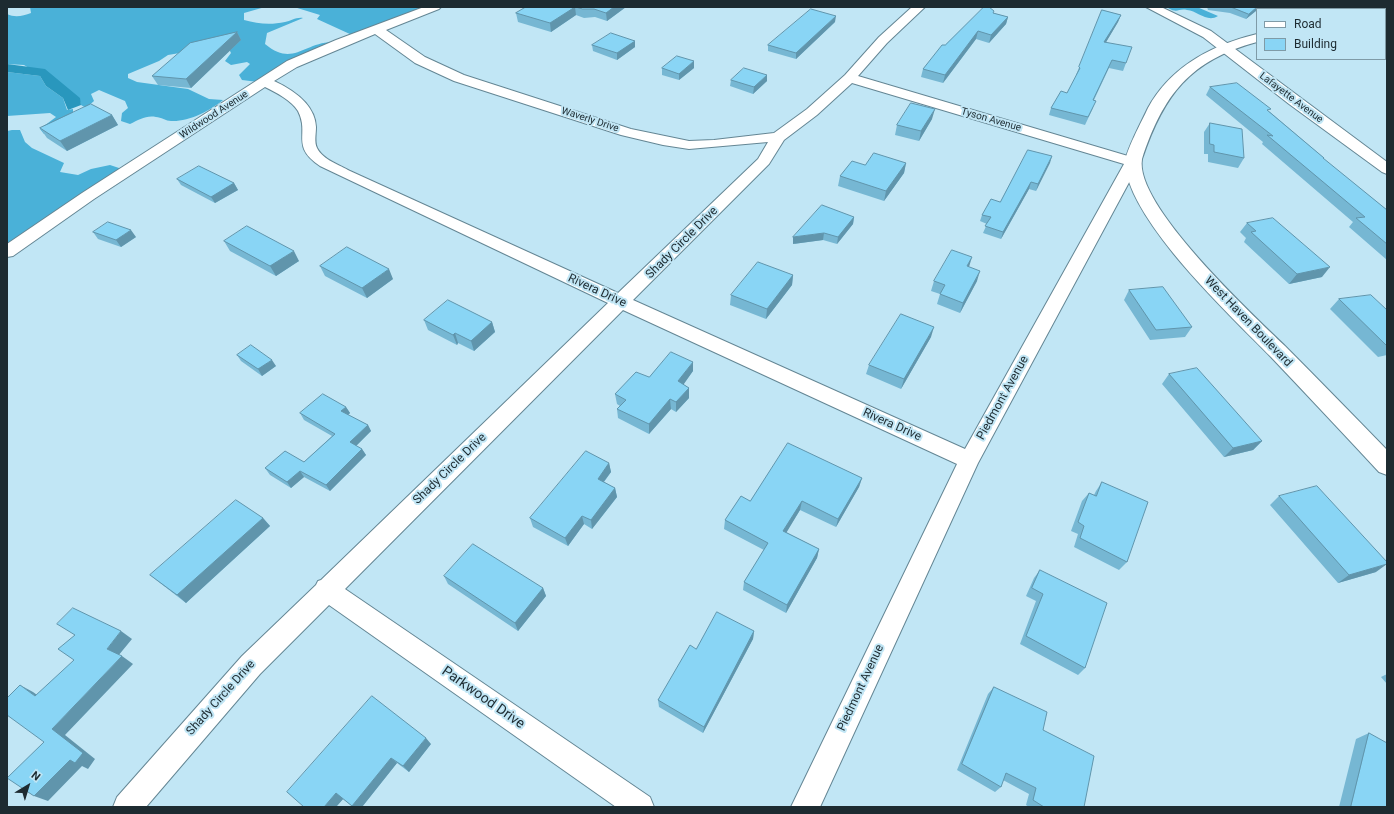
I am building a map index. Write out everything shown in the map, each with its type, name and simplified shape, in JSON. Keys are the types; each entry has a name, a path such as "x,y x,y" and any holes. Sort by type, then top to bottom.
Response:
{"street":[{"name":"Wildwood Avenue","path":"7,252 88,196 292,64 435,7"},
{"path":"778,138 812,112 850,78 883,40 919,7"},
{"name":"Lafayette Avenue","path":"1152,7 1207,34 1294,101 1387,169"},
{"name":"Waverly Drive","path":"377,30 391,38 420,60 459,78 633,134 689,145 778,138"},
{"name":"Piedmont Avenue","path":"805,807 969,460 1133,162 1159,99 1172,84 1190,69 1225,47 1256,38"},
{"name":"Tyson Avenue","path":"850,78 1133,162"},
{"name":"Rivera Drive","path":"265,82 291,96 299,103 309,125 308,138 310,148 318,158 345,174 621,302 969,460"},
{"name":"Shady Circle Drive","path":"127,807 251,665 764,162 778,138"},
{"name":"West Haven Boulevard","path":"1133,162 1139,187 1153,213 1200,272 1387,465"},
{"name":"Parkwood Drive","path":"326,590 640,807"}],"shaded area":[{"path":"30,7 265,7 244,13 244,20 270,24 303,18 267,33 265,44 275,51 283,54 291,54 322,43 332,42 258,82 242,80 239,75 250,64 247,62 231,65 225,61 231,53 227,45 168,55 159,61 128,74 128,78 137,82 188,89 209,99 223,100 205,112 184,120 171,121 158,117 149,117 130,124 121,121 122,113 128,108 125,101 99,90 91,94 94,101 86,108 81,105 79,98 24,65 7,64 7,14 16,16 25,15 31,13"},
{"path":"294,7 429,7 352,35 317,19 320,15"},
{"path":"1197,7 1218,16 1210,18 1191,11 1174,11 1168,8"},
{"path":"7,64 45,69 80,98 81,105 68,110 63,98 46,86 40,76 7,72"},
{"path":"7,72 40,76 46,86 63,98 67,110 73,109 73,116 44,134 40,129 56,117 50,113 7,116"},
{"path":"20,130 25,142 32,148 64,163 60,172 78,175 91,169 110,165 122,169 7,246 7,131"}],"building":[{"path":"526,7 575,7 550,23 516,13"},
{"path":"576,7 614,7 606,13 594,9 583,9"},
{"path":"984,7 989,7 994,11 993,13 1008,17 991,35 978,31 945,75 923,69 942,45 945,45"},
{"path":"1231,7 1257,7 1249,14"},
{"path":"811,9 836,16 796,53 768,45"},
{"path":"1102,10 1121,15 1104,42 1132,47 1126,63 1112,60 1093,100 1096,101 1088,117 1051,108 1061,91 1067,93 1080,68 1079,67"},
{"path":"237,32 186,79 152,76 190,43"},
{"path":"611,33 635,41 617,53 592,45"},
{"path":"677,56 694,61 679,74 662,68"},
{"path":"744,68 767,75 754,87 731,80"},
{"path":"1237,83 1271,109 1267,110 1387,210 1387,244 1356,218 1365,217 1267,135 1273,136 1210,87"},
{"path":"911,103 935,109 921,131 897,125"},
{"path":"91,104 112,115 60,141 40,128"},
{"path":"1210,123 1242,129 1244,158 1214,152 1214,145 1210,144"},
{"path":"1028,150 1052,156 1038,184 1031,182 1003,232 985,226 991,217 982,215 991,199 1000,202"},
{"path":"874,153 906,163 886,191 840,176 852,161 865,165"},
{"path":"199,166 234,183 211,197 177,179"},
{"path":"822,205 854,217 838,237 824,233 793,237"},
{"path":"1273,218 1330,267 1297,274 1251,232 1256,231 1247,223"},
{"path":"108,222 131,230 116,240 93,232"},
{"path":"247,226 294,251 270,266 224,241"},
{"path":"347,247 389,269 362,288 320,266"},
{"path":"952,250 972,257 967,266 980,271 963,303 940,294 945,285 934,281"},
{"path":"758,262 793,275 767,309 731,295"},
{"path":"1163,287 1192,327 1156,330 1129,290"},
{"path":"1371,295 1387,310 1387,346 1339,299"},
{"path":"448,300 492,322 471,341 455,333 453,335 424,320"},
{"path":"901,314 934,327 904,379 869,365"},
{"path":"251,345 272,360 258,369 237,355"},
{"path":"671,352 693,362 678,381 689,388 676,402 670,399 649,424 617,409 626,400 615,394 636,372 649,377"},
{"path":"1197,368 1262,441 1233,448 1169,374"},
{"path":"323,394 346,407 341,411 368,425 350,442 362,449 326,485 300,471 287,482 265,468 285,451 304,462 335,434 300,413"},
{"path":"788,443 862,478 838,519 802,501 783,531 819,549 787,605 744,582 768,543 725,520 741,496 750,501"},
{"path":"586,451 609,463 598,479 615,488 591,520 582,516 565,538 530,518"},
{"path":"1102,482 1148,502 1127,562 1080,538 1084,526 1078,522 1089,493 1096,496"},
{"path":"1317,486 1387,562 1387,564 1349,575 1279,496"},
{"path":"236,500 263,518 177,595 150,575"},
{"path":"473,544 543,588 515,623 444,576"},
{"path":"1040,570 1107,603 1085,668 1026,636 1043,594 1032,588"},
{"path":"73,608 121,631 107,649 122,656 52,729 83,753 75,763 70,760 34,796 7,778 44,742 7,715 7,698 20,685 35,696 74,660 58,649 75,635 57,624"},
{"path":"717,612 754,631 704,727 658,700 690,645 696,649"},
{"path":"994,687 1047,712 1043,730 1094,756 1084,807 1044,807 1033,800 1036,788 1006,773 1001,787 962,764"},
{"path":"372,696 426,738 403,766 391,758 352,806 336,793 324,807 304,807 287,792"},
{"path":"1369,733 1387,743 1387,807 1351,807"}]}
